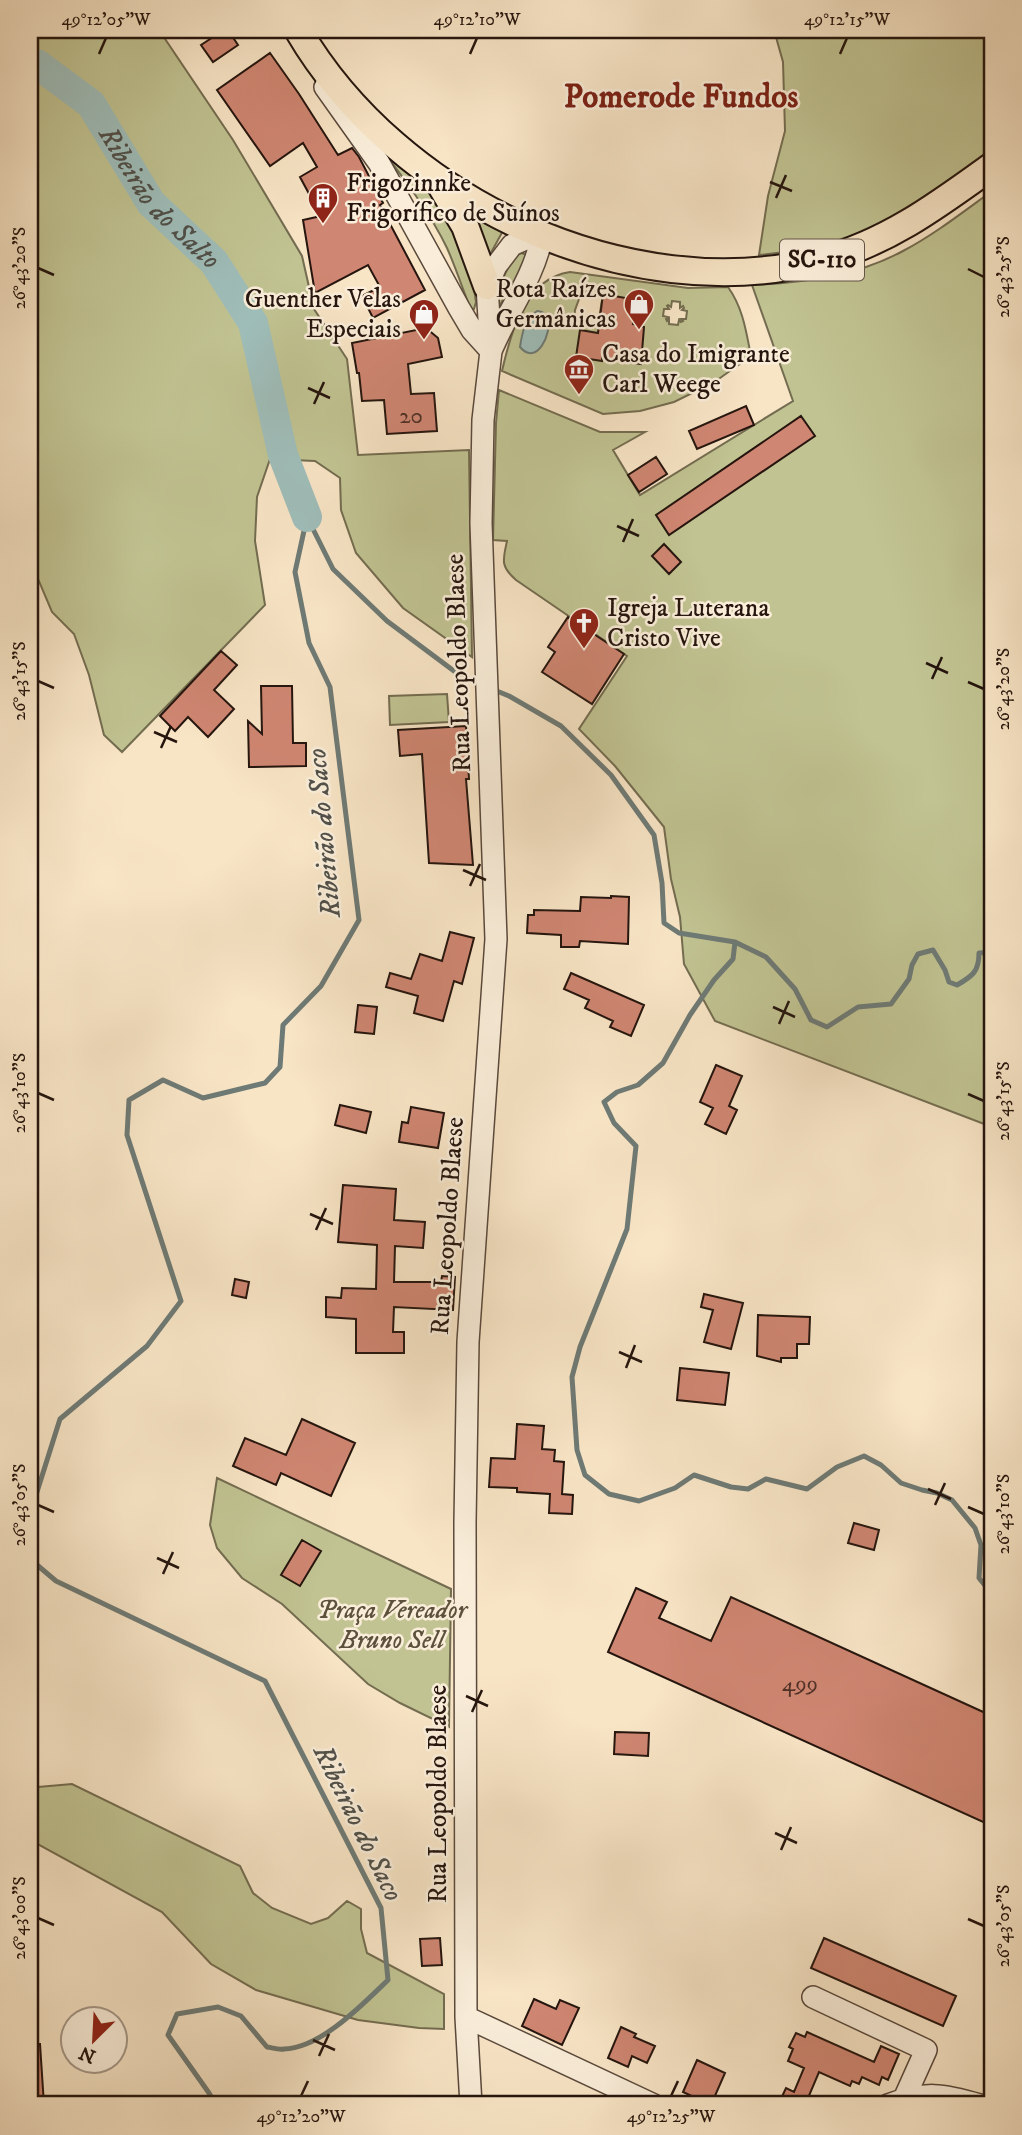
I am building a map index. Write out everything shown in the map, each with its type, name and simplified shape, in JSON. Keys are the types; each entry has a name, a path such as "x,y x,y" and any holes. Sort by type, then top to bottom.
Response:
{"main road":[{"name":"SC-110","path":"301,34 344,94 391,140 436,177 489,210 542,236 597,255 659,267 739,272 782,268 861,248 895,232 932,209 992,166"},
{"path":"436,177 465,226 487,286"}],"street":[{"path":"301,34 316,72 379,163 458,308 472,330 491,351"},
{"path":"487,286 496,266 512,245 542,236"},
{"name":"Rua Leopoldo Blaese","path":"491,351 532,271 542,236"},
{"name":"Rua Leopoldo Blaese","path":"471,2105 466,2017 465,1522 468,1342 496,939 481,473 491,351 487,286"},
{"path":"813,1997 926,2050 896,2102"},
{"path":"466,2017 654,2105"},
{"path":"896,2102 927,2094 980,2105"}],"green space":[{"path":"30,30 159,30 233,140 302,256 314,309 347,359 358,455 469,450 472,657 403,608 356,553 341,510 340,478 315,461 270,459 257,497 255,541 265,605 122,752 104,735 89,675 74,634 52,612 36,574 30,575"},
{"path":"774,30 992,30 992,156 929,202 840,243 759,255 768,196 785,131 783,62"},
{"path":"367,130 443,208 471,268 476,302 474,309 471,310 447,248 430,218"},
{"path":"992,191 992,1127 715,1021 684,964 680,917 671,879 664,827 615,766 579,729 627,656 516,580 505,567 507,541 493,540 499,390 600,432 645,432 613,450 640,495 793,401 752,285 830,277 885,260 926,237"},
{"path":"466,209 504,229 487,260"},
{"path":"517,254 526,255 523,267 498,308 506,272"},
{"path":"570,272 688,288 728,287 741,311 751,356 713,383 674,402 640,411 603,414 502,371 522,309 541,285","holes":["582,291 603,294 598,325 574,322","672,301 680,302 680,308 683,306 682,310 687,311 686,319 681,319 681,322 679,320 678,325 669,324 669,319 666,319 668,317 663,316 664,309 669,309 667,306 671,307"]},
{"path":"447,694 449,722 390,725 389,696"},
{"name":"Praça Vereador Bruno Sell","path":"217,1478 451,1589 449,1727 368,1684 282,1604 242,1578 217,1548 210,1525"},
{"path":"30,1784 38,1787 72,1784 240,1866 253,1893 272,1908 311,1924 328,1918 347,1901 361,1909 361,1929 367,1953 444,1994 444,2029 358,2020 256,1990 211,1964 162,1912 30,1840"}],"water":[{"path":"537,311 548,318 548,332 537,351 526,352 520,347 523,332 527,322"}],"building":[{"path":"228,30 238,45 213,62 201,45"},
{"path":"270,53 338,155 352,148 359,157 383,203 380,205 425,290 373,318 362,296 380,287 368,265 315,293 303,220 321,216 300,177 317,167 303,143 270,166 217,90"},
{"path":"603,294 637,300 633,324 644,327 641,364 576,357 580,330 598,333"},
{"path":"426,328 438,338 442,357 408,364 411,394 434,393 437,431 387,434 384,400 362,401 352,343"},
{"path":"746,406 754,425 697,449 689,431"},
{"path":"801,416 815,436 669,535 656,515"},
{"path":"656,457 667,474 639,492 628,475"},
{"path":"664,544 681,562 669,574 652,556"},
{"name":"Igreja Luterana Cristo Vive","path":"568,617 624,654 592,704 542,672 555,652 548,647"},
{"path":"221,651 237,665 214,690 234,709 208,737 188,717 175,731 160,716"},
{"path":"261,686 292,686 293,743 306,743 306,766 249,767 248,721 262,734"},
{"path":"466,726 469,779 466,779 473,865 429,863 422,754 400,756 398,730"},
{"path":"581,897 629,897 628,944 580,941 579,947 561,947 561,935 527,933 528,915 534,915 534,910 580,911"},
{"path":"450,932 474,938 462,984 454,981 443,1021 414,1013 418,996 386,987 390,973 411,979 420,954 442,961"},
{"path":"571,973 644,1005 631,1036 610,1027 613,1021 585,1008 589,1000 564,989"},
{"path":"358,1005 377,1007 374,1034 355,1032"},
{"path":"716,1065 742,1076 729,1106 737,1110 726,1134 705,1124 713,1108 700,1102"},
{"path":"340,1105 371,1112 366,1133 335,1125"},
{"path":"411,1107 444,1113 438,1148 399,1142 402,1122 408,1123"},
{"path":"343,1185 396,1189 394,1220 425,1222 423,1248 395,1246 394,1282 441,1282 442,1276 455,1277 453,1310 394,1307 393,1332 404,1332 404,1353 356,1353 356,1319 326,1317 326,1297 341,1298 342,1288 376,1289 377,1245 338,1242"},
{"path":"235,1279 249,1282 246,1298 232,1295"},
{"path":"704,1294 743,1303 731,1349 704,1342 713,1310 701,1307"},
{"path":"758,1315 810,1317 809,1344 797,1344 797,1358 781,1358 781,1362 757,1356"},
{"path":"680,1368 729,1373 725,1405 677,1400"},
{"path":"302,1419 355,1443 331,1496 281,1473 276,1485 233,1466 245,1438 286,1455"},
{"path":"517,1424 544,1426 542,1449 555,1450 554,1461 564,1462 562,1494 573,1495 572,1514 549,1513 550,1494 517,1492 517,1488 489,1487 491,1458 515,1459"},
{"path":"854,1523 879,1530 874,1550 848,1543"},
{"path":"302,1540 321,1551 300,1586 281,1575"},
{"path":"636,1588 667,1602 659,1618 711,1641 731,1597 992,1716 992,1826 608,1652"},
{"path":"615,1732 649,1733 648,1756 614,1754"},
{"path":"440,1938 442,1965 422,1966 420,1939"},
{"path":"824,1938 956,1996 943,2026 811,1968"},
{"path":"534,1999 556,2009 560,2000 579,2008 562,2045 522,2026"},
{"path":"621,2027 636,2034 634,2037 655,2046 647,2063 632,2056 628,2067 608,2058"},
{"path":"807,2032 874,2062 881,2046 899,2054 888,2080 882,2077 879,2085 862,2077 859,2084 852,2081 850,2086 819,2072 808,2098 824,2105 778,2105 786,2088 794,2092 804,2068 788,2061 793,2049 789,2047 796,2033 805,2037"},
{"path":"30,2044 40,2044 44,2105 30,2105"},
{"path":"697,2060 725,2073 711,2105 683,2092"}],"waterway":[{"name":"Ribeirão do Salto","path":"30,63 37,64 91,104 151,203 214,262 253,323 283,455 307,517"},
{"path":"307,517 333,569 387,621 458,674 480,684"},
{"name":"Ribeirão do Saco","path":"30,1514 60,1419 147,1346 181,1301 127,1135 129,1100 163,1080 203,1098 265,1083 280,1067 283,1025 321,986 359,920 330,687 309,643 295,572 307,517"},
{"path":"492,689 561,726 611,775 654,835 662,883 664,923 679,933 735,942 766,957 795,989 811,1020 827,1027 858,1007 891,1004 909,979 918,954 933,950 949,982 957,985 974,972 979,953 992,952"},
{"path":"735,942 733,959 714,980 690,1015 663,1063 638,1085 617,1092 604,1102 614,1123 636,1146 627,1229 580,1347 572,1377 577,1450 585,1475 609,1494 639,1501 675,1488 694,1475 731,1487 748,1489 766,1479 807,1489 837,1467 864,1456 881,1465 901,1483 952,1500 975,1528 981,1545 979,1578 992,1590"},
{"name":"Ribeirão do Saco","path":"30,1559 56,1581 265,1681 381,1908 388,1980 340,2023 312,2041 284,2049 267,2047 241,2016 218,2007 177,2014 168,2035 216,2105"}],"place":[{"name":"Frigozinnke Frigorífico de Suínos","path":"323,225"},
{"name":"Rota Raízes Germânicas","path":"639,331"},
{"name":"Guenther Velas Especiais","path":"424,341"},
{"name":"Casa do Imigrante Carl Weege","path":"579,396"},
{"name":"Igreja Luterana Cristo Vive","path":"584,650"}],"district":[{"name":"Pomerode Fundos","path":"681,97"}]}
